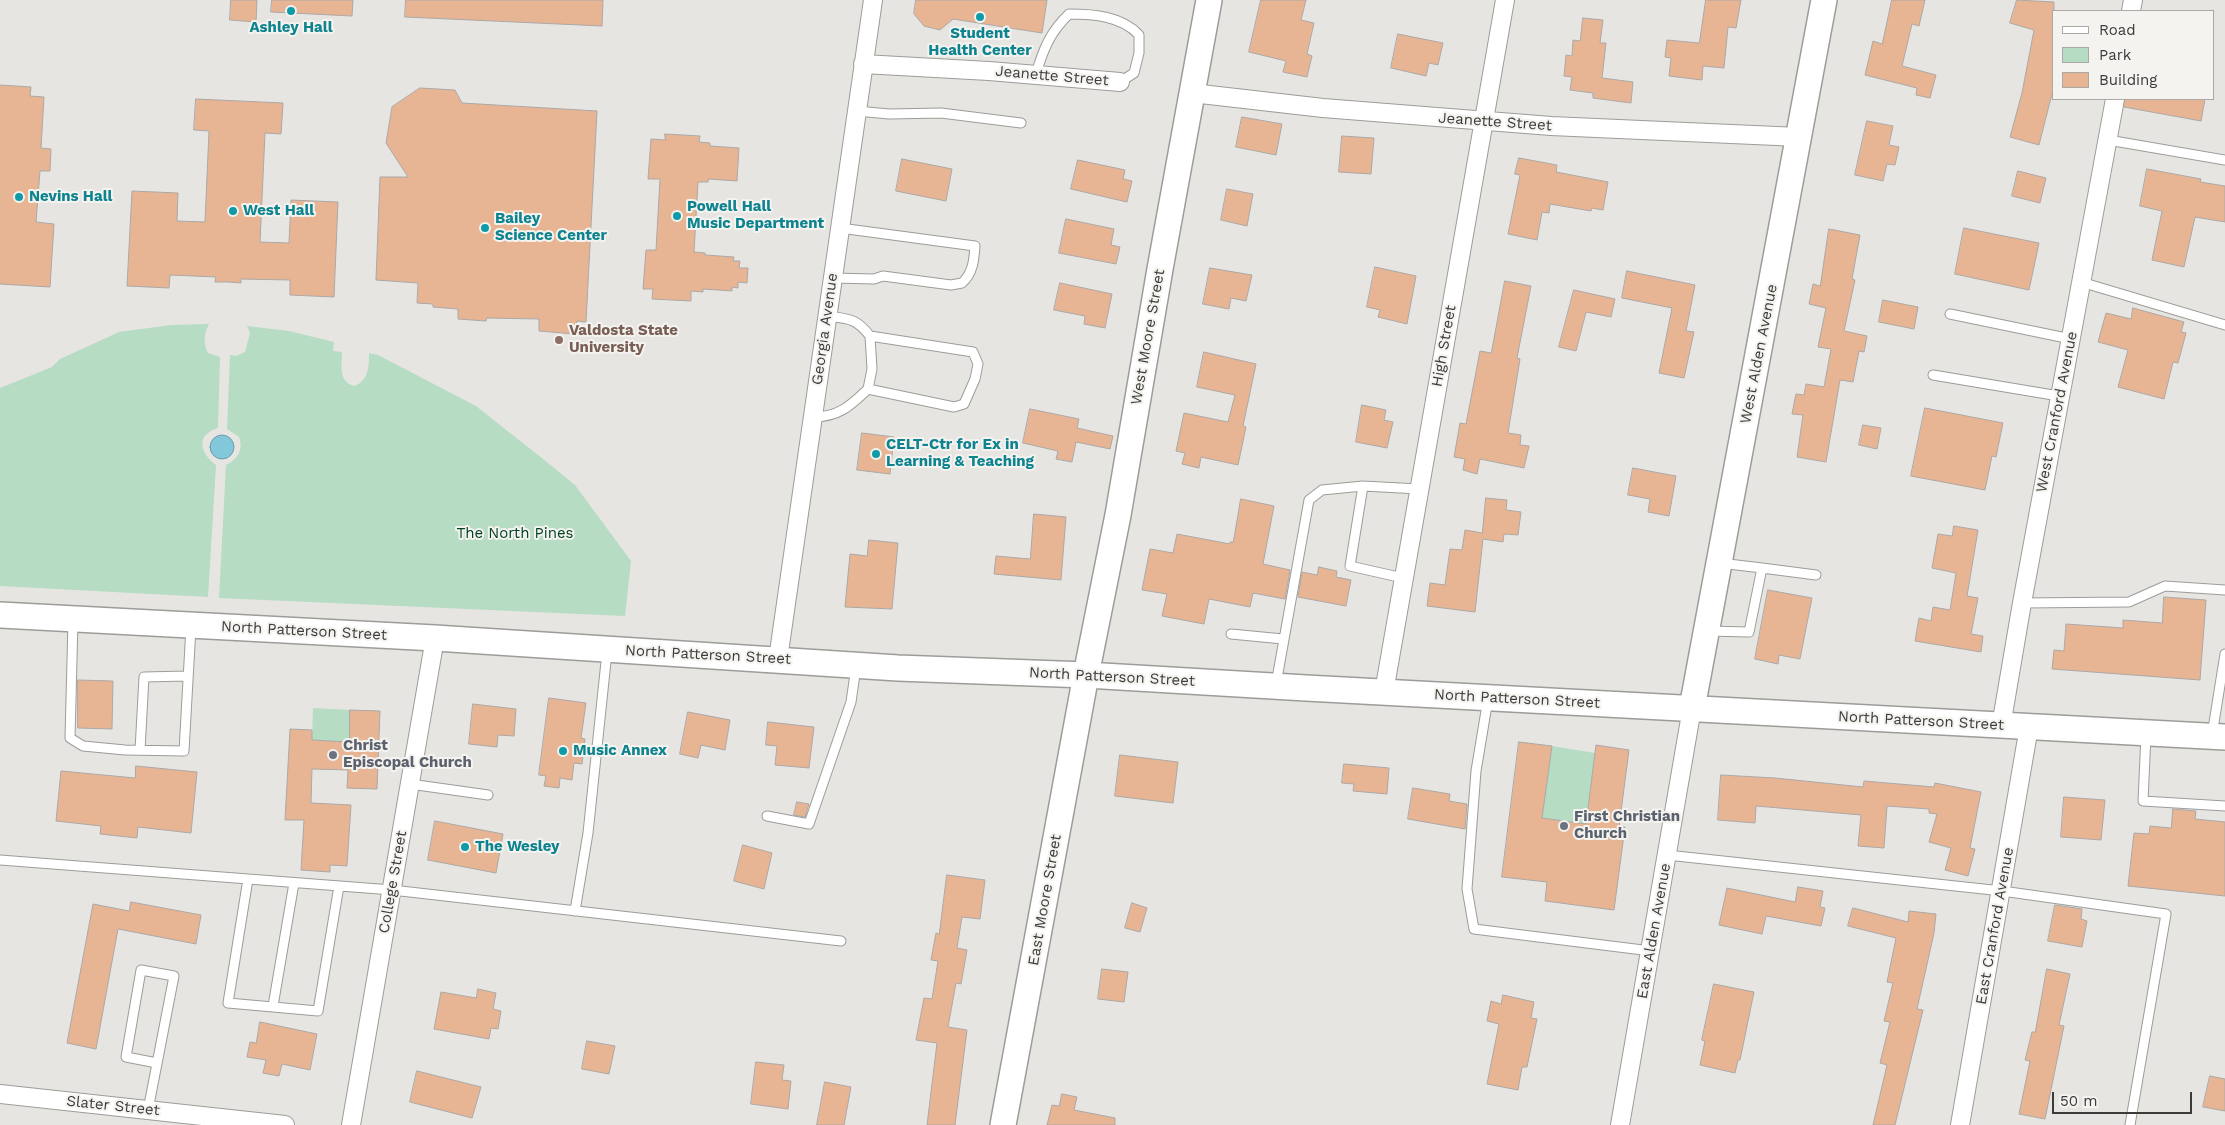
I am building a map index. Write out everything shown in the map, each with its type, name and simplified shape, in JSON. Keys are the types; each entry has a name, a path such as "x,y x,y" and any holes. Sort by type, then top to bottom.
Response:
{"main road":[{"name":"West Moore Street","path":"1086,675 1118,515 1208,0"},
{"name":"West Alden Avenue","path":"1692,708 1824,0"},
{"name":"North Patterson Street","path":"0,615 435,638 857,665 1086,675 2001,726 2218,736"},
{"name":"East Moore Street","path":"1003,1125 1086,675"}],"street":[{"name":"Georgia Avenue","path":"778,659 872,0"},
{"name":"High Street","path":"1384,692 1486,122 1505,0"},
{"name":"Jeanette Street","path":"863,64 1036,74 1120,82"},
{"name":"Jeanette Street","path":"1192,93 1323,108 1486,122 1637,131 1799,137"},
{"name":"West Cranford Avenue","path":"2001,726 2059,396 2115,100"},
{"name":"College Street","path":"351,1125 435,638"},
{"name":"East Alden Avenue","path":"1620,1125 1692,708"},
{"name":"East Cranford Avenue","path":"1960,1125 2029,727"},
{"name":"Slater Street","path":"0,1094 285,1125"}],"lane":[{"path":"1036,74 1045,45 1057,25 1069,14 1082,14 1114,19 1131,26 1139,35 1139,53 1134,73 1120,82"},
{"path":"857,110 889,114 941,113 1021,123"},
{"path":"2108,140 2225,160"},
{"path":"833,278 874,279 883,276 951,285 962,284 971,272 974,259 975,246 840,228"},
{"path":"2080,282 2225,325"},
{"path":"1950,314 2071,339"},
{"path":"827,316 854,320 870,336 872,370 868,389"},
{"path":"813,416 828,417 851,405 868,389 874,388 954,407 964,404 975,379 978,364 973,352 870,336"},
{"path":"1933,375 2059,396"},
{"path":"1362,486 1350,566 1404,578"},
{"path":"1276,686 1309,500 1322,490 1362,486 1419,489"},
{"path":"1719,563 1816,575"},
{"path":"1706,631 1749,632 1762,568"},
{"path":"2022,603 2129,602 2165,586 2225,590"},
{"path":"73,618 70,738 83,746 140,750 184,751 187,676 192,624"},
{"path":"1231,634 1283,639"},
{"path":"575,911 588,833 607,649"},
{"path":"2218,736 2225,654"},
{"path":"767,816 809,824 851,702 857,665"},
{"path":"140,750 144,677 187,676"},
{"path":"1488,698 1476,771 1467,890 1474,929 1651,951"},
{"path":"2147,733 2143,800 2225,806"},
{"path":"410,784 488,795"},
{"path":"1667,855 2002,891 2166,914 2130,1125"},
{"path":"0,860 392,890 841,941"},
{"path":"248,879 228,1003 318,1011 338,886"},
{"path":"273,1006 294,883"},
{"path":"148,1110 174,976 141,970 126,1058 157,1063"}],"green space":[{"path":"209,324 205,338 206,349 208,353 220,357 218,428 206,435 202,445 206,455 216,465 208,597 0,586 0,388 52,367 60,359 119,332 171,325"},
{"name":"The North Pines","path":"247,326 289,331 334,342 333,351 342,352 343,377 345,381 354,386 363,381 367,373 369,353 378,355 476,406 575,485 631,561 625,616 219,598 226,465 236,457 241,446 239,437 227,429 230,355 236,356 245,352 250,333"},
{"path":"313,708 350,710 349,742 312,740"},
{"path":"1552,746 1595,753 1586,824 1542,818"}],"water":[{"path":"222,435 227,436 233,442 233,452 227,458 222,459 217,458 211,452 210,447 211,442 217,436"}],"building":[{"path":"231,0 257,0 256,22 230,20"},
{"path":"272,0 353,0 352,16 271,12"},
{"path":"406,0 603,0 602,26 405,17"},
{"name":"Student Health Center","path":"916,0 1047,0 1042,33 953,19 940,30 924,26 914,14"},
{"path":"1261,0 1306,0 1301,20 1314,23 1307,54 1312,56 1307,77 1283,72 1286,61 1249,52"},
{"path":"1706,0 1741,0 1736,28 1728,27 1724,68 1703,66 1702,80 1669,76 1671,58 1665,57 1667,40 1699,43"},
{"path":"1892,0 1925,0 1919,26 1912,24 1902,66 1936,75 1930,98 1916,95 1917,88 1865,75 1873,41 1882,44"},
{"path":"2017,0 2054,2 2054,10 2052,10 2052,94 2039,145 2010,137 2022,93 2034,30 2010,23"},
{"path":"1583,18 1603,20 1600,43 1606,43 1602,78 1633,82 1631,103 1593,98 1593,93 1570,90 1572,77 1564,76 1566,55 1572,56 1573,40 1580,41"},
{"path":"1398,34 1443,43 1438,65 1429,63 1426,76 1391,68"},
{"name":"Nevins Hall","path":"0,85 31,87 30,96 44,97 41,148 51,149 50,171 40,171 36,222 54,224 50,287 0,284"},
{"name":"Bailey Science Center","path":"420,88 455,90 462,103 597,111 586,322 577,321 574,334 539,331 539,319 487,318 486,321 458,319 458,309 433,307 433,304 417,303 418,283 376,280 380,177 408,177 386,143 392,107"},
{"name":"West Hall","path":"196,99 283,103 281,134 265,133 260,242 289,243 291,200 338,202 334,297 290,295 290,280 241,279 241,283 215,282 216,277 170,275 169,288 127,286 132,191 178,193 177,221 205,222 209,131 194,130"},
{"path":"2125,100 2205,100 2201,121 2124,107"},
{"path":"1242,117 1282,124 1276,155 1236,147"},
{"path":"1867,121 1893,126 1889,145 1899,147 1895,165 1887,164 1883,181 1855,175"},
{"name":"Powell Hall Music Department","path":"665,134 700,136 699,142 710,143 710,146 739,148 737,181 708,179 708,182 698,182 694,252 705,253 705,255 734,257 733,261 740,261 739,268 748,268 747,283 738,282 738,288 732,287 732,291 703,289 703,292 691,291 691,301 652,299 653,289 643,289 646,250 656,250 660,179 648,179 651,139 665,140"},
{"path":"1342,136 1374,138 1371,174 1339,172"},
{"path":"1519,158 1557,165 1556,172 1608,182 1603,210 1592,208 1591,211 1550,204 1549,213 1542,212 1537,240 1508,234 1520,175 1515,174"},
{"path":"902,159 952,169 946,201 896,191"},
{"path":"1078,160 1125,170 1123,179 1132,181 1127,202 1071,189"},
{"path":"2147,169 2201,179 2200,182 2225,186 2225,222 2195,217 2184,267 2152,260 2162,211 2140,206"},
{"path":"2018,171 2046,178 2040,203 2012,196"},
{"path":"1227,189 1253,194 1247,226 1221,220"},
{"path":"1066,219 1114,229 1111,245 1120,247 1116,264 1059,253"},
{"path":"1964,228 2039,243 2029,290 1955,274"},
{"path":"1829,229 1860,235 1852,279 1855,280 1844,331 1867,336 1864,352 1859,351 1853,382 1840,380 1826,462 1797,457 1803,415 1792,414 1796,394 1804,395 1806,384 1824,387 1831,349 1818,347 1826,308 1809,304 1813,284 1820,286"},
{"path":"1375,267 1416,276 1407,324 1378,317 1380,310 1367,307"},
{"path":"1210,268 1252,275 1246,301 1231,298 1229,309 1203,304"},
{"path":"1627,271 1695,285 1686,331 1694,332 1684,378 1659,373 1672,308 1622,298"},
{"path":"1505,281 1531,286 1517,358 1520,359 1508,433 1521,435 1520,445 1529,446 1524,468 1480,459 1477,474 1463,470 1465,459 1454,457 1460,423 1466,424 1480,351 1491,353"},
{"path":"1060,283 1112,294 1105,328 1084,324 1085,316 1054,310"},
{"path":"1574,290 1615,299 1611,317 1586,312 1576,351 1559,347"},
{"path":"1883,300 1918,307 1914,329 1879,322"},
{"path":"2133,308 2184,322 2181,332 2186,333 2178,363 2173,362 2164,399 2118,387 2128,350 2098,342 2106,313 2131,319"},
{"path":"1204,352 1256,364 1243,426 1246,427 1238,465 1201,457 1199,468 1182,464 1185,453 1176,451 1184,413 1228,422 1235,395 1197,387"},
{"path":"1362,405 1386,410 1384,420 1393,422 1387,448 1356,442"},
{"path":"1925,408 2003,423 1996,457 1992,456 1985,490 1911,476"},
{"path":"1030,409 1079,419 1077,428 1113,436 1110,449 1076,442 1072,462 1056,459 1058,451 1023,443"},
{"path":"1863,425 1881,428 1877,449 1859,445"},
{"name":"CELT-Ctr for Ex in Learning & Teaching","path":"862,433 894,437 890,474 857,470"},
{"path":"1633,468 1676,476 1669,516 1648,512 1650,499 1628,495"},
{"path":"1486,498 1507,500 1506,510 1521,512 1518,535 1504,534 1503,542 1483,539 1475,612 1427,606 1430,583 1445,585 1450,549 1462,550 1465,530 1482,533"},
{"path":"1241,499 1274,506 1263,564 1290,570 1285,599 1253,593 1250,607 1209,599 1204,624 1162,616 1167,594 1142,590 1150,549 1173,553 1177,534 1230,544 1230,542 1233,542"},
{"path":"1034,514 1066,517 1061,580 994,574 996,556 1030,559"},
{"path":"1954,526 1978,530 1967,596 1978,598 1971,634 1983,636 1981,652 1915,641 1919,618 1931,621 1933,607 1950,610 1956,573 1932,568 1938,534 1952,536"},
{"path":"869,540 898,543 892,609 845,607 850,554 867,556"},
{"path":"1319,567 1337,571 1336,577 1351,580 1346,606 1298,597 1302,572 1317,575"},
{"path":"1768,590 1812,598 1800,659 1779,655 1778,664 1755,659"},
{"path":"2164,597 2206,600 2200,680 2052,669 2054,650 2064,651 2066,624 2123,628 2123,620 2162,623"},
{"path":"78,680 113,681 112,729 78,728"},
{"name":"Music Annex","path":"549,698 586,703 581,738 585,739 582,764 574,763 572,780 560,778 559,788 544,786 546,776 539,775"},
{"path":"473,704 516,709 514,736 498,735 497,747 469,744"},
{"name":"Christ Episcopal Church","path":"350,710 380,711 377,789 347,788 348,770 312,769 311,803 351,805 347,866 330,865 330,872 301,870 304,820 285,820 290,729 312,730 312,740 349,742"},
{"path":"688,712 730,720 725,750 701,745 698,758 680,754"},
{"path":"768,722 814,727 809,768 775,765 777,746 766,745"},
{"name":"First Christian Church","path":"1519,742 1552,746 1542,818 1586,824 1596,745 1629,750 1619,827 1625,827 1614,910 1545,901 1547,882 1502,877"},
{"path":"1120,755 1178,762 1173,803 1115,796"},
{"path":"1344,764 1389,768 1387,794 1353,791 1354,784 1342,783"},
{"path":"136,766 197,772 191,833 138,827 137,838 100,834 101,826 56,821 61,771 135,778"},
{"path":"1721,775 1775,778 1863,787 1864,781 1934,787 1935,783 1981,792 1970,848 1975,849 1968,876 1945,870 1951,848 1929,842 1937,814 1929,813 1929,809 1887,806 1884,848 1858,846 1861,815 1756,806 1755,823 1718,820"},
{"path":"1413,788 1450,794 1449,801 1467,804 1465,829 1408,819"},
{"path":"2064,797 2105,800 2101,840 2061,837"},
{"path":"797,802 809,804 805,817 794,815"},
{"path":"2173,809 2196,811 2195,819 2225,822 2225,896 2128,886 2134,833 2149,834 2150,826 2171,828"},
{"name":"The Wesley","path":"435,821 503,834 496,873 428,860"},
{"path":"743,845 772,853 764,889 734,881"},
{"path":"947,875 985,880 980,919 962,917 957,948 967,950 961,984 956,983 948,1027 967,1030 955,1125 927,1125 937,1043 916,1040 924,998 932,999 938,961 931,960 936,933 939,934"},
{"path":"1798,887 1823,891 1820,907 1825,908 1821,926 1766,916 1762,934 1719,925 1727,888 1795,902"},
{"path":"131,902 201,915 196,944 118,929 96,1049 67,1043 93,904 129,911"},
{"path":"1132,903 1147,908 1140,932 1125,928"},
{"path":"2055,905 2082,909 2081,919 2087,921 2082,947 2048,941"},
{"path":"1853,908 1908,922 1909,911 1936,914 1934,933 1917,1009 1923,1010 1895,1125 1873,1125 1887,1065 1880,1063 1890,1022 1884,1021 1893,983 1887,982 1896,938 1848,926"},
{"path":"1102,969 1128,972 1124,1002 1098,999"},
{"path":"2047,969 2070,974 2059,1025 2064,1026 2045,1119 2019,1114 2030,1061 2025,1060 2032,1032 2035,1032"},
{"path":"1714,984 1754,992 1740,1060 1738,1060 1735,1073 1700,1065 1705,1041 1702,1040"},
{"path":"478,989 496,993 493,1009 501,1011 498,1029 491,1028 489,1039 434,1029 441,992 476,998"},
{"path":"1503,995 1534,1002 1531,1018 1537,1019 1527,1067 1522,1067 1518,1090 1487,1084 1499,1024 1487,1021 1491,1001 1501,1004"},
{"path":"260,1022 317,1034 310,1070 282,1064 279,1076 263,1073 266,1060 247,1057 250,1042 256,1043"},
{"path":"587,1041 615,1046 609,1074 582,1069"},
{"path":"756,1062 784,1065 782,1080 791,1081 788,1109 751,1104"},
{"path":"417,1071 481,1087 472,1118 410,1102"},
{"path":"2210,1076 2225,1079 2225,1111 2203,1107"},
{"path":"825,1082 851,1087 844,1125 817,1125"},
{"path":"1062,1094 1077,1097 1074,1110 1115,1118 1115,1125 1047,1125 1052,1105 1059,1106"}],"place":[{"name":"Ashley Hall","path":"291,11"},
{"name":"Student Health Center","path":"980,17"},
{"name":"Nevins Hall","path":"19,197"},
{"name":"West Hall","path":"233,211"},
{"name":"Powell Hall Music Department","path":"677,216"},
{"name":"Bailey Science Center","path":"485,228"},
{"name":"Valdosta State University","path":"559,340"},
{"name":"CELT-Ctr for Ex in Learning & Teaching","path":"876,454"},
{"name":"Music Annex","path":"563,751"},
{"name":"Christ Episcopal Church","path":"333,755"},
{"name":"First Christian Church","path":"1564,826"},
{"name":"The Wesley","path":"465,847"}]}
